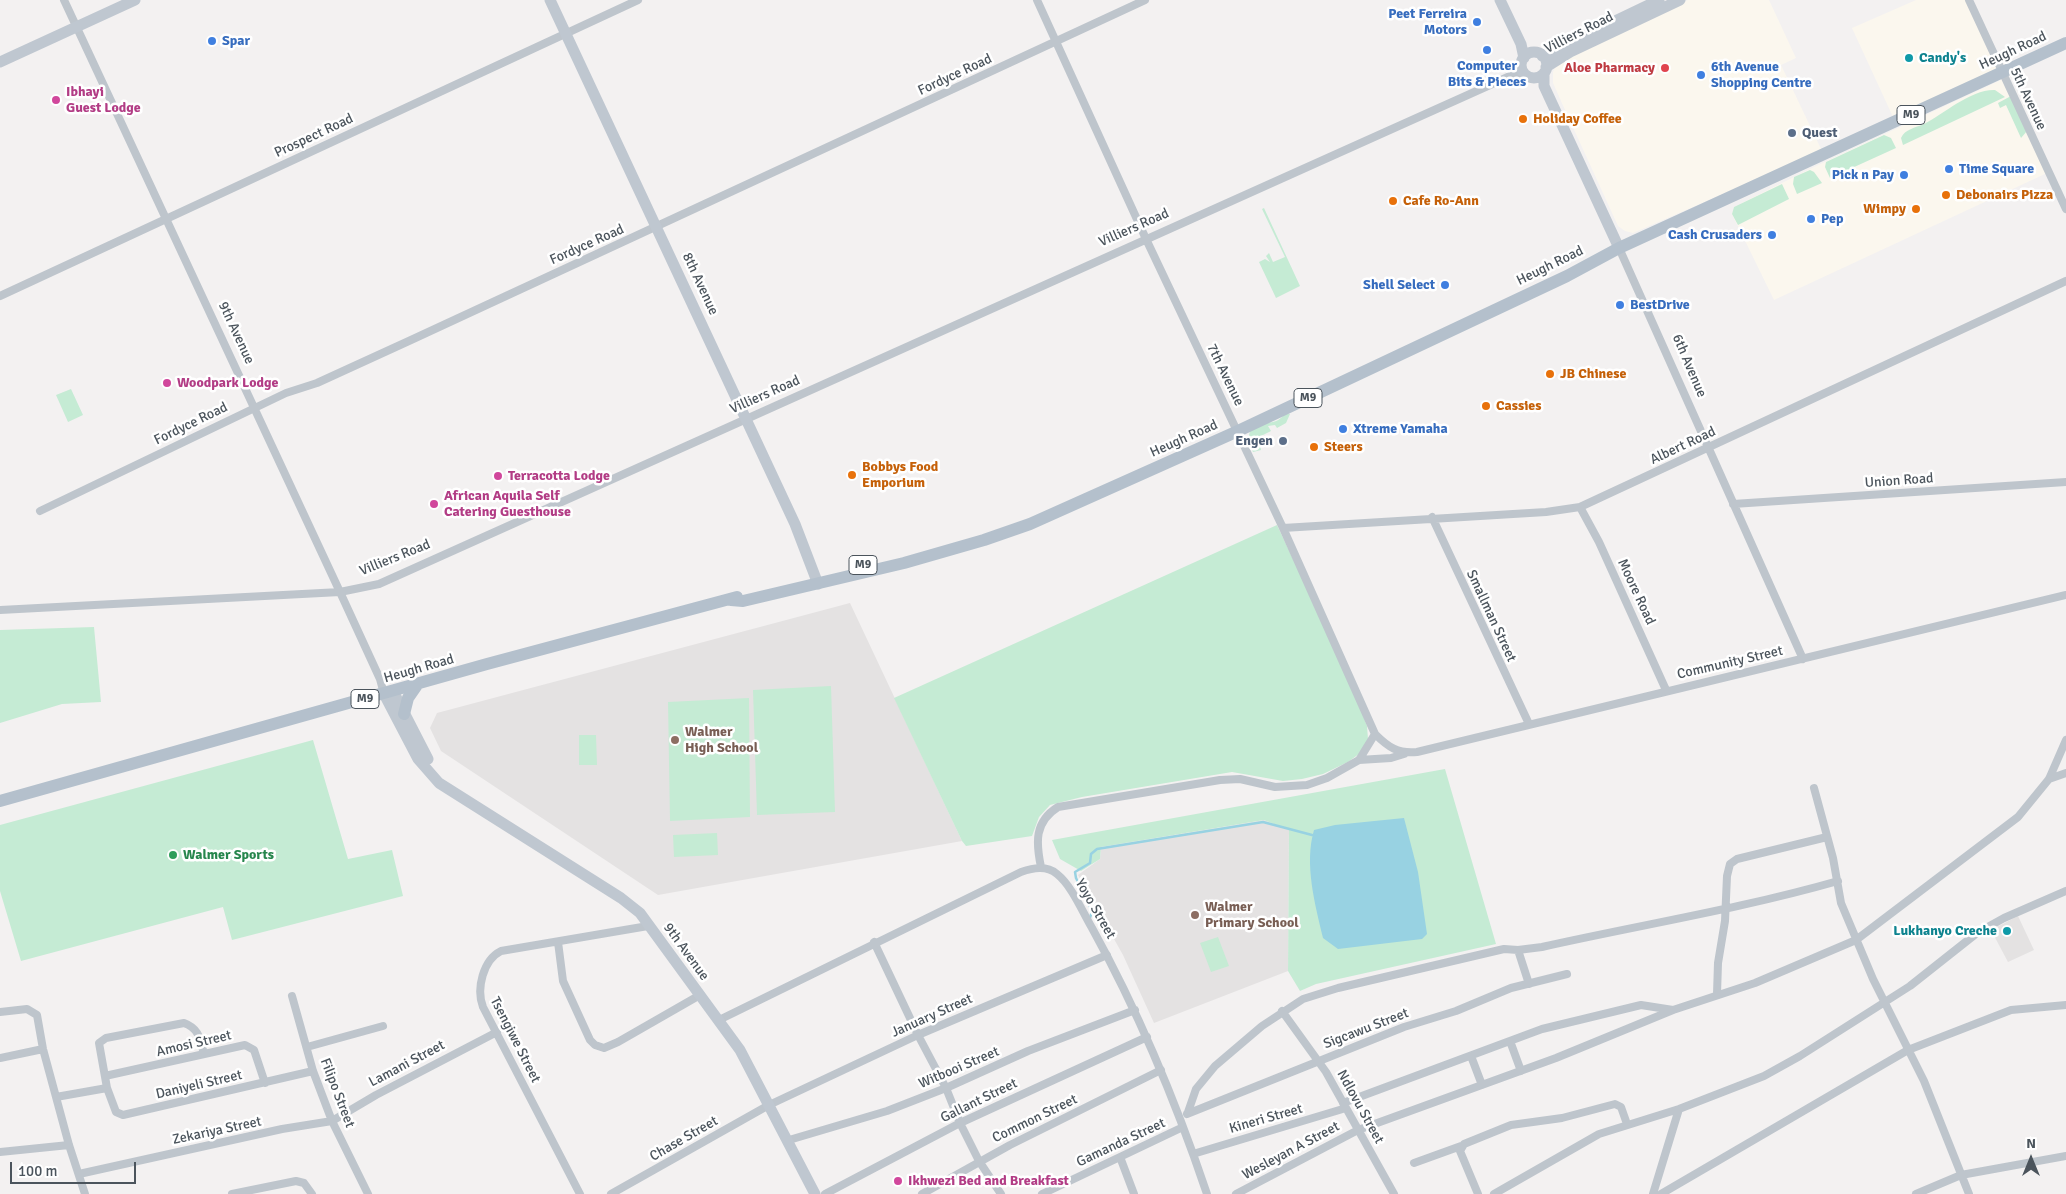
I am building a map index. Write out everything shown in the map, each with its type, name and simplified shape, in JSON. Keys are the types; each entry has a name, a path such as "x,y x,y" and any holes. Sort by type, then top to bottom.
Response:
{"main road":[{"name":"Heugh Road","path":"0,801 731,600 743,601 1047,515 1238,431 1567,276 1619,248 2066,44"},
{"path":"404,714 408,698 417,685"}],"street":[{"name":"9th Avenue","path":"64,0 418,759 439,783 621,898 640,913 740,1050 789,1140 815,1194"},
{"path":"0,62 134,0"},
{"name":"8th Avenue","path":"550,0 747,419 806,550 817,580"},
{"name":"Prospect Road","path":"0,296 638,0"},
{"name":"7th Avenue","path":"1037,0 1146,239 1283,528 1375,734 1389,748 1403,752"},
{"name":"Fordyce Road","path":"40,511 286,393 317,383 1145,0"},
{"name":"6th Avenue","path":"1500,0 1520,44 1545,86 1803,659"},
{"name":"Villiers Road","path":"0,610 340,592 379,584 1510,76 1659,0"},
{"name":"Villiers Road","path":"1534,65 1565,55 1680,0"},
{"name":"5th Avenue","path":"1969,0 2066,209"},
{"name":"Albert Road","path":"1283,528 1432,517 1546,512 1580,507 2066,281"},
{"name":"Union Road","path":"1734,504 2066,482"},
{"name":"Moore Road","path":"1580,507 1599,542 1666,690"},
{"name":"Smallman Street","path":"1432,517 1529,724"},
{"name":"Community Street","path":"1359,760 1391,758 1403,752 1529,724 2066,595"},
{"name":"9th Avenue","path":"388,693 404,714 424,754 460,797"},
{"path":"719,1020 874,942 1021,872 1041,867 1038,856 1039,827 1046,815 1058,808 1220,780 1240,779 1275,787 1308,786 1327,778 1359,760 1375,734"},
{"path":"2049,780 2066,740"},
{"path":"2049,780 2066,773"},
{"name":"Wesleyan A Street","path":"1236,1194 1358,1130 1521,1071 1673,1010 1755,983 1856,940 2008,826 2030,804 2049,780"},
{"path":"1814,788 1838,881 1841,903 1856,940 1924,1082 1951,1144 1969,1194"},
{"path":"1717,994 1718,963 1727,876 1732,861 1827,837"},
{"name":"Yoyo Street","path":"1041,867 1056,872 1062,878 1107,955 1136,1010 1194,1154 1207,1194"},
{"path":"1182,1124 1196,1089 1215,1066 1282,1011 1303,998 1504,948 1518,950 1725,909 1838,881"},
{"path":"1494,1194 1599,1134 1680,1109 1764,1076 1800,1056 1910,986 1977,933 2004,918 2066,891"},
{"name":"Tsengiwe Street","path":"580,1194 483,1007 480,997 488,962 501,951 648,926"},
{"path":"558,942 566,989 590,1040 599,1047 604,1048 618,1042 700,995"},
{"path":"874,942 918,1035 946,1088 960,1124 979,1161 1001,1194"},
{"path":"1518,950 1529,984"},
{"name":"January Street","path":"769,1105 918,1035 1107,955"},
{"name":"Sigcawu Street","path":"1188,1112 1404,1027 1456,1011 1511,988 1567,974"},
{"name":"Filipo Street","path":"292,996 313,1071 332,1121 368,1194"},
{"path":"1661,1194 1672,1191 1908,1050 2011,1010 2066,1004"},
{"name":"Kineri Street","path":"1194,1154 1345,1106 1408,1077 1552,1027 1641,1005 1673,1010"},
{"path":"0,1012 31,1010 37,1015 42,1049 85,1194"},
{"name":"Witbooi Street","path":"789,1140 887,1111 946,1088 1028,1052 1136,1010"},
{"name":"Ndlovu Street","path":"1282,1011 1318,1061 1394,1194"},
{"name":"Daniyeli Street","path":"204,1054 198,1033 184,1023 106,1038 99,1043 107,1088 116,1112 123,1115 313,1071"},
{"path":"307,1047 382,1026"},
{"name":"Lamani Street","path":"332,1121 371,1097 497,1032"},
{"name":"Gallant Street","path":"825,1194 960,1124 1148,1037"},
{"path":"1510,1041 1521,1071"},
{"name":"Amosi Street","path":"105,1076 233,1047 250,1046 254,1050 265,1083"},
{"path":"0,1058 42,1049"},
{"path":"1471,1056 1482,1085"},
{"name":"Common Street","path":"922,1194 979,1161 1161,1070"},
{"path":"56,1097 107,1088"},
{"path":"1414,1162 1461,1146 1511,1125 1562,1118 1615,1104 1621,1107 1627,1124"},
{"name":"Chase Street","path":"611,1194 769,1105"},
{"path":"1653,1194 1680,1109"},
{"name":"Zekariya Street","path":"79,1174 282,1129 332,1121"},
{"name":"Gamanda Street","path":"1042,1194 1120,1157 1182,1124"},
{"path":"0,1152 69,1145"},
{"path":"1461,1146 1460,1151 1478,1194"},
{"path":"1916,1194 1961,1175 2066,1156"},
{"path":"1120,1157 1134,1194"},
{"path":"232,1194 296,1181 304,1183 312,1194"}],"shaded area":[{"path":"1688,0 1769,0 1796,58 1781,65 1822,151 1633,233 1625,231 1618,226 1561,101 1553,83 1553,72 1558,62"},
{"path":"1916,0 1966,0 1998,70 1893,117 1852,28"},
{"path":"2003,79 2047,173 1774,300 1732,214 1734,207 1814,167"},
{"name":"Walmer High School","path":"850,603 962,841 658,895 441,751 430,728 437,713"},
{"name":"Walmer Primary School","path":"1264,820 1289,830 1288,971 1154,1023 1123,955 1078,875 1100,859 1101,847"},
{"path":"2018,916 2034,950 2008,962 1991,930"}],"green space":[{"path":"1995,90 2005,97 1903,145 1901,138 1908,131 1932,120 1977,93"},
{"path":"2011,96 2027,131 2021,138 2006,105 2000,108 1998,103"},
{"path":"1884,135 1891,138 1896,148 1830,178 1825,167 1826,162"},
{"path":"1810,170 1814,172 1822,183 1797,194 1793,184 1794,177"},
{"path":"1782,184 1789,199 1738,225 1732,214 1734,207"},
{"path":"1264,208 1300,286 1276,298 1259,262 1265,259 1270,262 1266,256 1269,253 1273,262 1285,257 1262,209"},
{"path":"71,389 83,415 68,422 56,395"},
{"path":"1285,413 1290,414 1286,423 1277,428 1275,425 1268,426 1271,431 1261,436 1264,443 1260,445 1261,450 1253,452 1248,440 1250,431 1265,422 1276,421"},
{"path":"1277,525 1347,674 1367,726 1368,739 1363,751 1348,762 1323,774 1302,779 1283,781 1232,772 1082,797 1050,805 1039,817 1032,836 966,846 894,698"},
{"path":"94,627 101,702 62,704 0,723 0,630"},
{"path":"831,686 835,812 757,815 753,690"},
{"path":"749,698 750,817 670,821 668,702"},
{"path":"579,735 596,735 597,765 579,765"},
{"name":"Walmer Sports","path":"313,740 348,859 392,850 403,896 232,940 223,907 21,961 0,891 0,825"},
{"path":"1445,769 1496,944 1316,984 1300,991 1288,971 1289,830 1264,820 1101,847 1100,859 1081,871 1060,859 1052,840"},
{"path":"717,833 718,855 674,857 673,835"},
{"path":"1218,937 1229,966 1211,972 1200,943"}],"water":[{"path":"1404,818 1418,872 1427,934 1422,939 1338,949 1323,938 1314,898 1310,856 1314,830 1335,825"}],"waterway":[{"path":"1090,918 1092,911 1075,872 1090,863 1091,854 1097,849 1263,822 1312,835"}],"place":[{"name":"Peet Ferreira Motors","path":"1477,22"},
{"name":"Spar","path":"212,41"},
{"name":"Computer Bits & Pieces","path":"1487,50"},
{"name":"Candy's","path":"1909,58"},
{"name":"Aloe Pharmacy","path":"1665,68"},
{"name":"6th Avenue Shopping Centre","path":"1701,75"},
{"name":"Ibhayi Guest Lodge","path":"56,100"},
{"name":"Holiday Coffee","path":"1523,119"},
{"name":"Quest","path":"1792,133"},
{"name":"Time Square","path":"1949,169"},
{"name":"Pick n Pay","path":"1904,175"},
{"name":"Debonairs Pizza","path":"1946,195"},
{"name":"Cafe Ro-Ann","path":"1393,201"},
{"name":"Wimpy","path":"1916,209"},
{"name":"Pep","path":"1811,219"},
{"name":"Cash Crusaders","path":"1772,235"},
{"name":"Shell Select","path":"1445,285"},
{"name":"BestDrive","path":"1620,305"},
{"name":"JB Chinese","path":"1550,374"},
{"name":"Woodpark Lodge","path":"167,383"},
{"name":"Cassies","path":"1486,406"},
{"name":"Xtreme Yamaha","path":"1343,429"},
{"name":"Engen","path":"1283,441"},
{"name":"Steers","path":"1314,447"},
{"name":"Bobbys Food Emporium","path":"852,475"},
{"name":"Terracotta Lodge","path":"498,476"},
{"name":"African Aquila Self Catering Guesthouse","path":"434,504"},
{"name":"Walmer High School","path":"675,740"},
{"name":"Walmer Sports","path":"173,855"},
{"name":"Walmer Primary School","path":"1195,915"},
{"name":"Lukhanyo Creche","path":"2007,931"},
{"name":"Ikhwezi Bed and Breakfast","path":"898,1181"}]}
